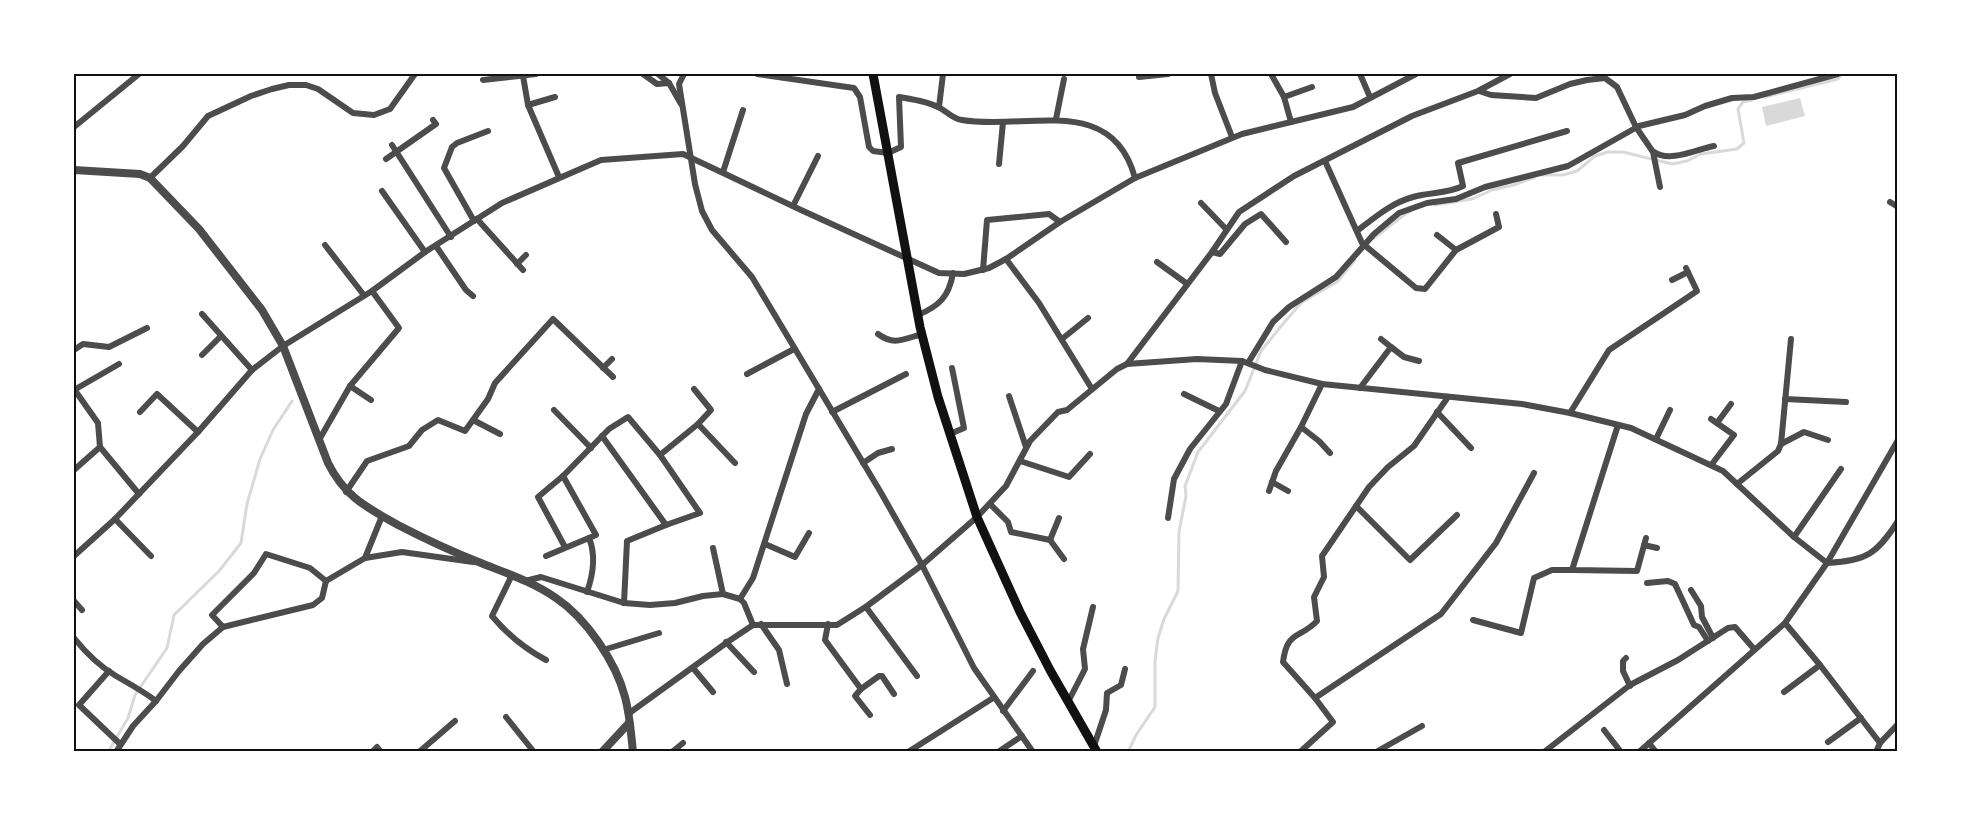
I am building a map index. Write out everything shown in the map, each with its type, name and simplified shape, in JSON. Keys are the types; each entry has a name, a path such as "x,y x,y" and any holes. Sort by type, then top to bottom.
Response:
{"main road":[{"path":"873,74 922,334 930,368 977,517 1016,603 1095,749"}],"street":[{"path":"74,127 139,74"},
{"path":"150,178 183,146 208,116 251,96 272,88 306,85 318,89 353,113 374,115 390,109 415,74"},
{"path":"483,80 536,74"},
{"path":"643,74 657,84 669,83"},
{"path":"658,74 669,83 683,105"},
{"path":"684,74 679,84 695,184 702,211 712,230 752,277 922,566 974,668 1033,752"},
{"path":"757,74 854,88 860,98 869,147 873,151 888,153 901,147 898,97 939,107 960,120 1003,122 1056,119 1101,130 1118,142 1131,163 1135,178"},
{"path":"939,107 943,74"},
{"path":"1138,74 1139,77 1168,74"},
{"path":"1211,74 1215,93 1232,137"},
{"path":"1271,74 1284,97 1291,122"},
{"path":"1360,74 1370,97"},
{"path":"74,556 139,494 198,432 252,370 284,345 363,294 372,291 425,252 502,203 602,160 683,154 939,273 964,274 983,270 1006,259 1060,222 1135,178 1232,137 1342,110 1416,74"},
{"path":"602,752 629,719 726,642 757,625 837,625 922,566 977,517 1006,486 1026,447 1058,412 1067,410 1126,364 1212,252 1226,228 1239,212 1294,176 1412,116 1478,91 1510,74"},
{"path":"1478,91 1491,95 1536,98 1570,84 1605,78 1612,74"},
{"path":"1168,518 1174,479 1190,449 1226,404 1247,363 1273,322 1289,307 1336,277 1374,234 1399,213 1427,202 1455,199 1485,187 1568,166 1594,150 1609,145 1636,127 1685,115 1732,98 1754,97 1838,74"},
{"path":"523,76 528,105 559,177"},
{"path":"1605,78 1617,87 1636,127 1655,154 1660,188"},
{"path":"1056,119 1064,79"},
{"path":"1284,97 1312,87"},
{"path":"528,105 555,97"},
{"path":"723,172 743,110"},
{"path":"386,159 436,124 434,120"},
{"path":"999,164 1003,122"},
{"path":"488,131 452,147 444,168 476,220 523,270"},
{"path":"1357,231 1392,205 1413,196 1453,191 1463,186 1458,163 1567,131"},
{"path":"392,145 451,237"},
{"path":"1655,154 1659,156 1682,155 1714,146"},
{"path":"793,206 818,156"},
{"path":"1325,161 1362,243 1416,288 1425,289 1456,250 1499,227 1497,214"},
{"path":"74,170 140,174 150,178 199,229 262,310 284,345 319,441 336,479 346,492 370,510 430,542 525,581 556,598 569,609 603,650 619,679 626,699 633,752"},
{"path":"382,191 425,252"},
{"path":"1890,202 1898,207"},
{"path":"1201,203 1226,228"},
{"path":"983,270 987,220 1049,214 1060,222"},
{"path":"1212,252 1220,254 1245,224 1261,214 1286,242"},
{"path":"1437,235 1456,250"},
{"path":"325,245 363,294"},
{"path":"436,246 466,290 473,296"},
{"path":"517,264 526,255"},
{"path":"1006,259 1039,303 1092,389"},
{"path":"1157,262 1186,284"},
{"path":"1570,413 1609,350 1697,291 1688,270 1672,280"},
{"path":"918,315 934,308 945,297 953,273"},
{"path":"319,441 350,386 399,328 372,291"},
{"path":"202,314 252,370"},
{"path":"1062,339 1088,318"},
{"path":"346,492 367,461 410,446 422,430 438,420 465,431 488,399 495,383 554,319 613,377"},
{"path":"74,350 83,344 109,347 147,328"},
{"path":"878,334 888,341 897,341 922,334"},
{"path":"202,355 221,336"},
{"path":"1381,339 1404,357 1419,361"},
{"path":"1737,484 1778,451 1781,444 1791,339"},
{"path":"1360,388 1390,347"},
{"path":"747,374 794,349"},
{"path":"603,368 612,359"},
{"path":"1126,364 1197,359 1247,363 1265,370 1322,384 1522,404 1618,425 1656,439 1723,471 1794,537 1827,563 1859,559 1872,552 1883,544 1898,520"},
{"path":"119,364 74,390 98,423 100,447 139,494"},
{"path":"950,434 964,428 952,368"},
{"path":"832,412 906,374"},
{"path":"1269,491 1276,471 1301,428 1322,384"},
{"path":"350,386 371,400"},
{"path":"660,455 698,424 711,410 694,389"},
{"path":"740,599 753,578 806,414 819,389"},
{"path":"140,412 157,394 198,432"},
{"path":"1184,394 1219,411"},
{"path":"1009,396 1026,447"},
{"path":"1317,621 1314,597 1324,577 1322,556 1369,487 1413,446 1448,397"},
{"path":"1785,399 1846,402"},
{"path":"1712,464 1734,435 1714,421 1731,404"},
{"path":"554,410 591,448"},
{"path":"1656,439 1670,410"},
{"path":"1437,412 1471,448"},
{"path":"565,547 538,497 563,476 609,429 628,417 660,455 700,513 627,541 624,603"},
{"path":"473,420 500,434"},
{"path":"698,424 735,463"},
{"path":"1572,570 1618,425"},
{"path":"1301,428 1319,441 1330,453"},
{"path":"1781,444 1804,432 1828,440"},
{"path":"602,436 666,525"},
{"path":"1639,752 1785,623 1827,563 1898,440"},
{"path":"74,470 100,447"},
{"path":"863,463 878,453 892,449"},
{"path":"1020,461 1069,477 1090,454"},
{"path":"1794,537 1841,469"},
{"path":"1315,698 1440,614 1496,543 1534,473"},
{"path":"546,556 596,535 563,476"},
{"path":"1272,482 1288,491"},
{"path":"990,504 1008,522 1011,532 1050,540 1064,559"},
{"path":"1356,506 1410,560 1457,515"},
{"path":"365,558 382,516"},
{"path":"1050,540 1059,518"},
{"path":"115,519 151,556"},
{"path":"765,544 795,557 809,533"},
{"path":"587,592 591,582 593,560 589,538"},
{"path":"1473,620 1521,633 1534,578 1552,570 1637,571 1646,538"},
{"path":"1644,545 1657,548"},
{"path":"713,548 723,594"},
{"path":"116,752 119,743 187,662 223,627 313,605 322,598 326,581 365,558 402,552 480,563"},
{"path":"223,627 212,615 254,573 266,554 310,568 326,581"},
{"path":"512,575 492,616 502,628 530,652 546,660"},
{"path":"525,581 542,576 624,603 650,605 675,603 723,594 740,599 757,625 779,650 787,684"},
{"path":"1647,583 1668,581 1675,584 1694,625 1699,627 1710,640"},
{"path":"1691,590 1701,606 1702,617 1710,640"},
{"path":"74,601 82,610"},
{"path":"866,607 917,676"},
{"path":"1068,702 1085,669 1083,650 1093,607"},
{"path":"1300,752 1333,722 1283,662 1287,643 1296,634 1311,627 1317,621"},
{"path":"1317,621 1325,622"},
{"path":"1785,623 1880,743"},
{"path":"828,624 825,640 861,689"},
{"path":"1544,752 1630,686 1678,660 1728,628 1735,627 1754,649"},
{"path":"603,650 659,633"},
{"path":"74,638 91,657 109,671 139,688 156,701"},
{"path":"726,642 754,672"},
{"path":"1626,658 1623,661 1623,671 1630,686"},
{"path":"1784,692 1820,665"},
{"path":"693,668 712,692"},
{"path":"1095,749 1106,710 1107,693 1121,685 1125,669"},
{"path":"109,671 79,705 119,743"},
{"path":"1003,711 1033,671"},
{"path":"870,715 855,696 861,689 882,676 894,694"},
{"path":"908,752 993,698"},
{"path":"506,717 534,752"},
{"path":"1828,742 1861,718"},
{"path":"418,752 455,721"},
{"path":"1876,752 1880,743 1898,724"},
{"path":"1378,751 1422,726"},
{"path":"1604,730 1621,752"},
{"path":"998,752 1022,736"},
{"path":"672,752 682,743"},
{"path":"1649,743 1656,752"},
{"path":"372,752 377,747 381,752"}],"shaded area":[{"path":"1800,98 1805,116 1766,126 1762,107"}],"waterway":[{"path":"1765,97 1838,79 1842,74"},
{"path":"1541,175 1563,175 1577,171 1595,156 1608,152 1623,152 1672,164 1687,161 1701,154 1737,149 1744,143 1738,109 1743,102 1752,100"},
{"path":"1435,205 1472,199 1492,190 1535,177"},
{"path":"1373,239 1411,211"},
{"path":"1128,752 1136,735 1155,707 1155,661 1158,638 1164,619 1178,591 1179,532 1186,496 1185,486 1198,452 1245,391 1261,351 1282,325 1302,302 1337,282 1355,260"},
{"path":"108,752 128,718 135,695 167,648 174,615 219,571 241,543 247,504 260,459 273,430 292,401"}]}
